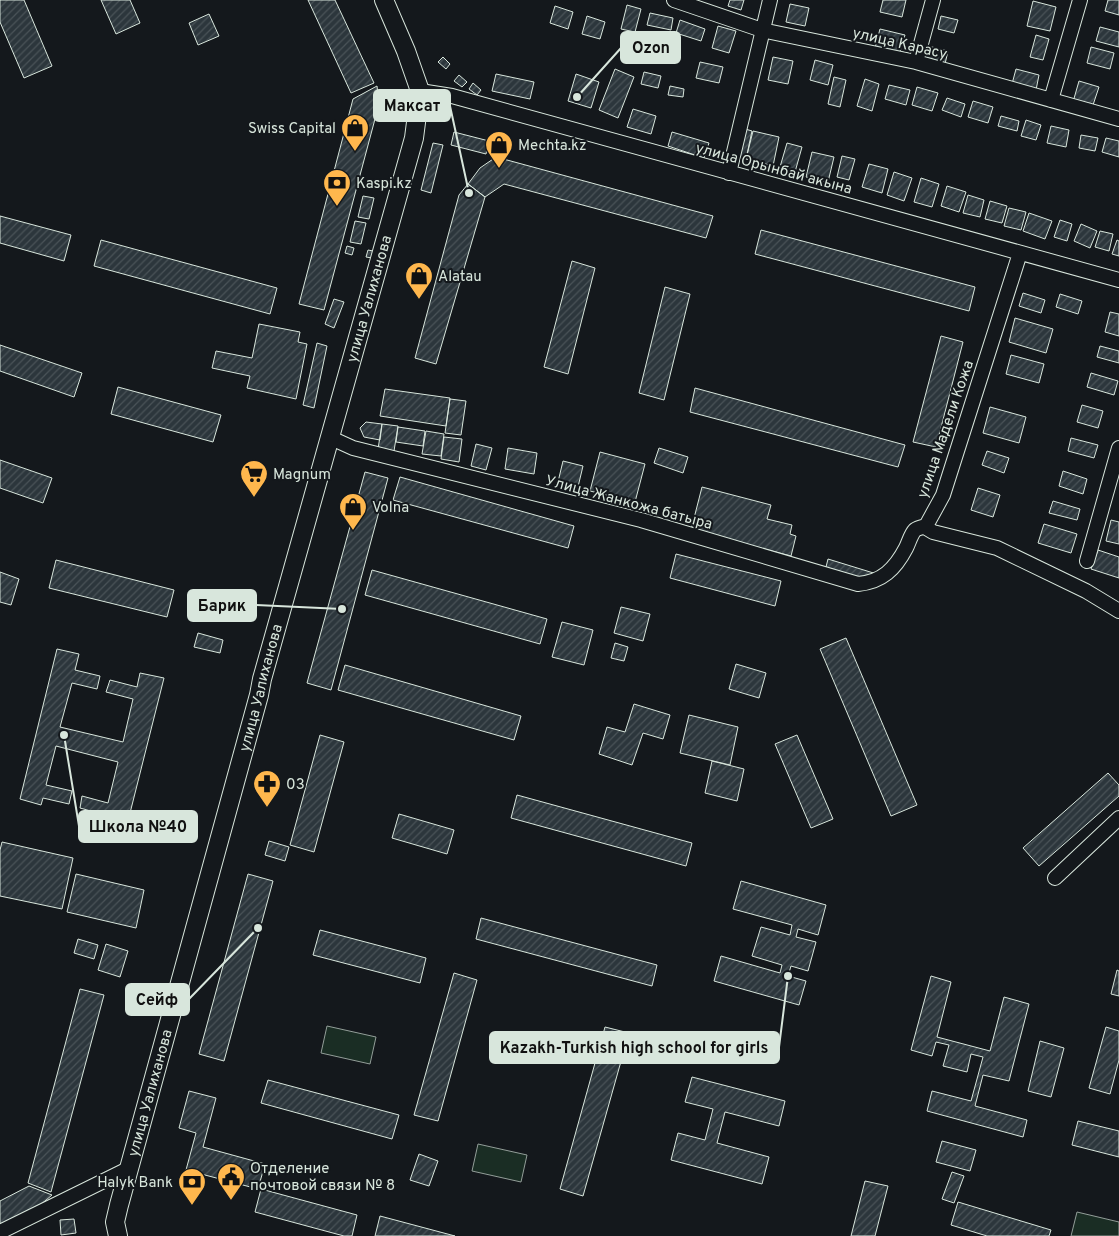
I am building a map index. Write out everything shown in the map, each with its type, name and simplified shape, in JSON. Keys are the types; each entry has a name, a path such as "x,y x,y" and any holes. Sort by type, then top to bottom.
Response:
{"main road":[{"name":"улица Уалиханова","path":"118,1236 116,1222 128,1169 262,679 414,138 420,91 406,51 384,0"}],"street":[{"name":"улица Карасу","path":"674,0 762,30 916,62 1119,119"},
{"path":"729,173 770,0"},
{"path":"916,62 933,0"},
{"path":"1051,100 1080,0"},
{"name":"улица Орынбай акына","path":"420,91 452,96 1119,280"},
{"name":"улица Мадели Кожа","path":"905,550 913,532 926,526 943,494 1020,253"},
{"name":"Улица Жанкожа батыра","path":"331,438 353,448 640,520 858,584 871,583 883,577 905,550"},
{"path":"1087,561 1119,448"},
{"path":"926,526 933,532 997,548 1086,592 1119,611"},
{"path":"1055,878 1119,818"},
{"path":"0,1232 128,1169"}],"green space":[{"path":"327,1026 376,1037 370,1064 321,1053"},
{"path":"478,1144 527,1155 521,1182 472,1171"},
{"path":"1077,1212 1119,1222 1119,1236 1071,1236"}],"building":[{"path":"0,0 24,0 52,66 24,78 0,22"},
{"path":"101,0 130,0 140,23 116,34"},
{"path":"308,0 335,0 374,83 351,93"},
{"path":"730,0 744,0 741,10 728,6"},
{"path":"883,0 906,0 902,17 880,12"},
{"path":"1108,0 1119,0 1119,15 1105,11"},
{"path":"1033,1 1056,7 1050,31 1027,26"},
{"path":"790,4 809,8 805,26 786,22"},
{"path":"627,5 641,9 635,32 621,29"},
{"path":"555,6 573,12 568,29 550,23"},
{"path":"650,13 673,18 671,30 647,25"},
{"path":"209,14 219,36 198,45 189,23"},
{"path":"587,16 605,22 600,39 582,34"},
{"path":"941,16 958,20 954,33 938,29"},
{"path":"680,20 705,29 701,41 676,33"},
{"path":"718,26 736,31 729,53 712,48"},
{"path":"1100,27 1119,32 1119,47 1096,41"},
{"path":"880,29 905,35 899,55 875,48"},
{"path":"1036,35 1049,39 1043,60 1030,57"},
{"path":"928,46 948,51 945,64 925,59"},
{"path":"1091,47 1114,53 1110,69 1087,63"},
{"path":"443,57 450,64 446,69 438,62"},
{"path":"773,57 793,61 788,84 768,80"},
{"path":"815,60 833,65 828,85 810,80"},
{"path":"700,62 723,67 719,83 696,78"},
{"path":"615,69 634,77 618,118 599,110"},
{"path":"1016,69 1039,75 1036,90 1012,84"},
{"path":"644,72 661,76 658,88 641,84"},
{"path":"496,74 534,82 530,99 492,91"},
{"path":"576,74 599,82 591,108 568,101"},
{"path":"459,75 467,82 462,87 454,81"},
{"path":"834,77 846,80 840,107 828,104"},
{"path":"865,79 879,84 872,111 857,106"},
{"path":"1079,81 1099,87 1092,108 1073,102"},
{"path":"473,83 481,90 477,95 469,89"},
{"path":"889,85 910,90 906,105 885,99"},
{"path":"377,86 379,104 324,310 299,304 353,99"},
{"path":"670,86 684,89 683,97 668,95"},
{"path":"917,87 938,93 932,111 912,105"},
{"path":"947,98 965,104 961,117 942,110"},
{"path":"973,101 993,107 988,123 968,117"},
{"path":"633,109 656,116 651,134 627,127"},
{"path":"1001,116 1019,121 1017,131 998,126"},
{"path":"1026,120 1041,125 1036,140 1021,136"},
{"path":"1051,126 1069,130 1066,147 1047,143"},
{"path":"742,128 752,131 746,159 735,157"},
{"path":"753,131 779,137 773,166 746,159"},
{"path":"454,132 489,141 486,154 451,145"},
{"path":"672,132 709,143 704,158 668,146"},
{"path":"1081,135 1098,138 1095,151 1079,148"},
{"path":"1106,138 1119,141 1119,157 1102,152"},
{"path":"433,143 443,145 431,193 421,190"},
{"path":"787,143 802,147 795,172 780,167"},
{"path":"812,152 834,157 828,182 806,177"},
{"path":"842,156 855,159 849,180 837,177"},
{"path":"496,157 713,216 706,238 504,184 485,197 468,184 480,168"},
{"path":"869,164 888,169 882,193 862,187"},
{"path":"894,172 912,178 904,201 887,195"},
{"path":"921,178 939,184 932,207 914,202"},
{"path":"468,184 485,197 436,364 415,358 459,195"},
{"path":"947,186 966,192 959,212 941,206"},
{"path":"968,195 984,200 980,217 963,213"},
{"path":"363,196 374,198 369,219 358,217"},
{"path":"990,201 1007,206 1002,223 985,219"},
{"path":"1009,208 1026,212 1021,230 1004,226"},
{"path":"1029,213 1052,221 1045,239 1023,231"},
{"path":"0,216 71,235 64,261 0,243"},
{"path":"1060,220 1072,224 1067,241 1054,237"},
{"path":"355,221 366,223 361,244 350,242"},
{"path":"1081,224 1097,231 1090,248 1074,241"},
{"path":"761,230 975,287 969,311 755,254"},
{"path":"1100,231 1113,234 1109,251 1095,247"},
{"path":"101,240 277,288 270,314 94,266"},
{"path":"1117,240 1119,241 1119,256 1112,254"},
{"path":"347,246 354,248 352,255 345,253"},
{"path":"368,250 373,251 372,258 366,257"},
{"path":"572,261 595,268 568,374 544,367"},
{"path":"665,287 690,294 664,400 639,393"},
{"path":"1023,293 1045,300 1041,313 1019,306"},
{"path":"1060,294 1082,301 1078,314 1056,307"},
{"path":"334,299 344,302 334,328 325,324"},
{"path":"1110,312 1119,314 1119,336 1105,332"},
{"path":"1015,318 1053,329 1046,353 1009,342"},
{"path":"259,324 300,332 298,342 307,344 296,399 247,388 250,376 212,368 216,351 252,358"},
{"path":"941,336 963,342 936,447 913,442"},
{"path":"317,343 327,346 314,408 303,405"},
{"path":"0,345 82,373 74,397 0,371"},
{"path":"1100,346 1119,351 1119,363 1097,357"},
{"path":"1011,355 1044,364 1039,383 1006,374"},
{"path":"1091,373 1118,381 1114,395 1087,387"},
{"path":"118,387 221,415 213,442 111,414"},
{"path":"695,388 905,445 898,467 690,412"},
{"path":"385,389 450,398 446,426 380,416"},
{"path":"450,399 466,401 461,435 445,433"},
{"path":"1082,405 1103,411 1098,428 1077,422"},
{"path":"990,407 1026,417 1019,443 983,433"},
{"path":"366,422 382,424 380,440 364,437 360,428"},
{"path":"382,424 398,426 394,451 378,449"},
{"path":"398,427 425,431 423,446 396,442"},
{"path":"426,431 444,434 441,456 422,454"},
{"path":"444,437 462,439 459,462 441,459"},
{"path":"1071,438 1098,445 1094,458 1068,451"},
{"path":"476,444 492,448 486,470 471,466"},
{"path":"508,448 537,453 534,474 505,469"},
{"path":"659,448 688,457 683,473 654,463"},
{"path":"987,451 1009,458 1004,473 982,465"},
{"path":"600,452 645,464 635,502 590,491"},
{"path":"0,460 52,478 43,503 0,488"},
{"path":"563,461 583,466 577,491 557,486"},
{"path":"1063,471 1087,479 1083,494 1059,486"},
{"path":"365,472 388,478 331,690 307,683"},
{"path":"400,477 574,526 568,548 393,500"},
{"path":"702,487 771,505 767,519 792,525 790,534 796,536 791,556 691,530"},
{"path":"978,488 1000,495 993,517 971,510"},
{"path":"1053,501 1080,509 1077,520 1049,513"},
{"path":"1111,520 1119,522 1119,544 1106,541"},
{"path":"1044,524 1077,534 1071,553 1038,543"},
{"path":"1098,550 1119,557 1119,578 1091,569"},
{"path":"676,554 781,581 775,606 670,578"},
{"path":"828,559 880,575 864,583 825,571"},
{"path":"56,560 174,590 167,617 49,588"},
{"path":"372,570 547,619 540,644 365,595"},
{"path":"0,572 19,579 11,605 0,602"},
{"path":"197,599 235,609 232,621 210,616"},
{"path":"621,607 650,614 643,641 614,633"},
{"path":"562,622 593,630 584,665 552,657"},
{"path":"198,633 223,640 220,653 194,647"},
{"path":"846,638 917,805 891,816 820,649"},
{"path":"615,643 628,647 624,661 611,658"},
{"path":"57,649 79,654 75,670 100,676 97,689 72,683 60,727 123,742 133,699 106,692 110,680 137,687 140,673 164,678 126,829 103,823 105,815 80,808 82,796 108,803 118,762 56,746 46,785 72,791 69,804 43,798 41,805 20,799"},
{"path":"736,664 766,673 759,698 729,689"},
{"path":"345,665 521,716 514,740 338,690"},
{"path":"634,704 670,715 663,739 643,733 632,765 599,754 607,727 625,732"},
{"path":"689,715 738,727 730,765 680,753"},
{"path":"320,735 344,742 314,852 290,845"},
{"path":"797,735 833,819 811,828 775,744"},
{"path":"712,761 744,769 737,801 705,793"},
{"path":"1108,773 1119,785 1119,796 1039,866 1023,848"},
{"path":"517,795 692,843 686,866 511,818"},
{"path":"399,814 454,830 447,854 392,838"},
{"path":"269,841 289,847 285,861 265,855"},
{"path":"2,842 73,858 62,909 0,896 0,850"},
{"path":"76,874 144,890 136,928 67,912"},
{"path":"248,874 273,881 224,1061 199,1054"},
{"path":"741,881 826,905 818,935 798,929 796,937 816,942 808,971 791,966 788,976 806,981 799,1005 714,981 721,956 780,973 782,965 752,956 761,927 790,935 792,925 733,909"},
{"path":"481,918 657,965 652,986 476,939"},
{"path":"320,930 426,958 420,983 313,955"},
{"path":"78,939 98,945 94,959 74,953"},
{"path":"106,944 128,951 120,977 98,970"},
{"path":"1117,970 1119,971 1119,996 1111,994"},
{"path":"454,973 477,980 438,1121 414,1115"},
{"path":"931,976 951,982 937,1037 990,1051 1004,997 1029,1004 1009,1081 983,1075 975,1106 1027,1120 1023,1137 927,1111 932,1091 971,1101 983,1057 971,1054 967,1072 943,1066 949,1045 936,1042 932,1056 911,1050"},
{"path":"80,989 104,995 51,1192 28,1183"},
{"path":"605,1027 629,1033 583,1196 560,1189"},
{"path":"1106,1027 1119,1031 1119,1060 1110,1094 1089,1088"},
{"path":"1040,1041 1064,1048 1051,1097 1028,1091"},
{"path":"692,1077 785,1101 779,1126 725,1112 717,1143 769,1157 762,1184 671,1160 678,1133 705,1140 713,1109 685,1102"},
{"path":"268,1080 399,1115 392,1139 261,1103"},
{"path":"189,1091 216,1098 203,1147 265,1164 258,1189 186,1170 196,1133 179,1128"},
{"path":"1078,1121 1119,1131 1119,1157 1072,1145"},
{"path":"942,1141 976,1150 970,1171 936,1162"},
{"path":"419,1154 438,1161 429,1186 410,1180"},
{"path":"952,1172 964,1176 954,1203 942,1199"},
{"path":"865,1181 888,1186 875,1236 851,1236"},
{"path":"29,1186 52,1195 38,1207 0,1226 0,1201"},
{"path":"261,1189 357,1215 352,1236 344,1236 255,1212"},
{"path":"958,1202 1051,1230 1049,1236 987,1236 951,1225"},
{"path":"380,1216 455,1236 375,1236"},
{"path":"74,1219 76,1233 61,1235 60,1220"}],"place":[{"name":"Ozon","path":"577,97"},
{"name":"Swiss Capital","path":"355,152"},
{"name":"Mechta.kz","path":"499,169"},
{"name":"Максат","path":"469,193"},
{"name":"Kaspi.kz","path":"337,207"},
{"name":"Alatau","path":"419,300"},
{"name":"Magnum","path":"254,498"},
{"name":"Volna","path":"353,531"},
{"name":"Барик","path":"342,609"},
{"name":"Школа №40","path":"64,735"},
{"name":"03","path":"267,808"},
{"name":"Сейф","path":"258,928"},
{"name":"Kazakh-Turkish high school for girls","path":"788,976"},
{"name":"Отделение почтовой связи № 8","path":"231,1201"},
{"name":"Halyk Bank","path":"192,1206"}]}
